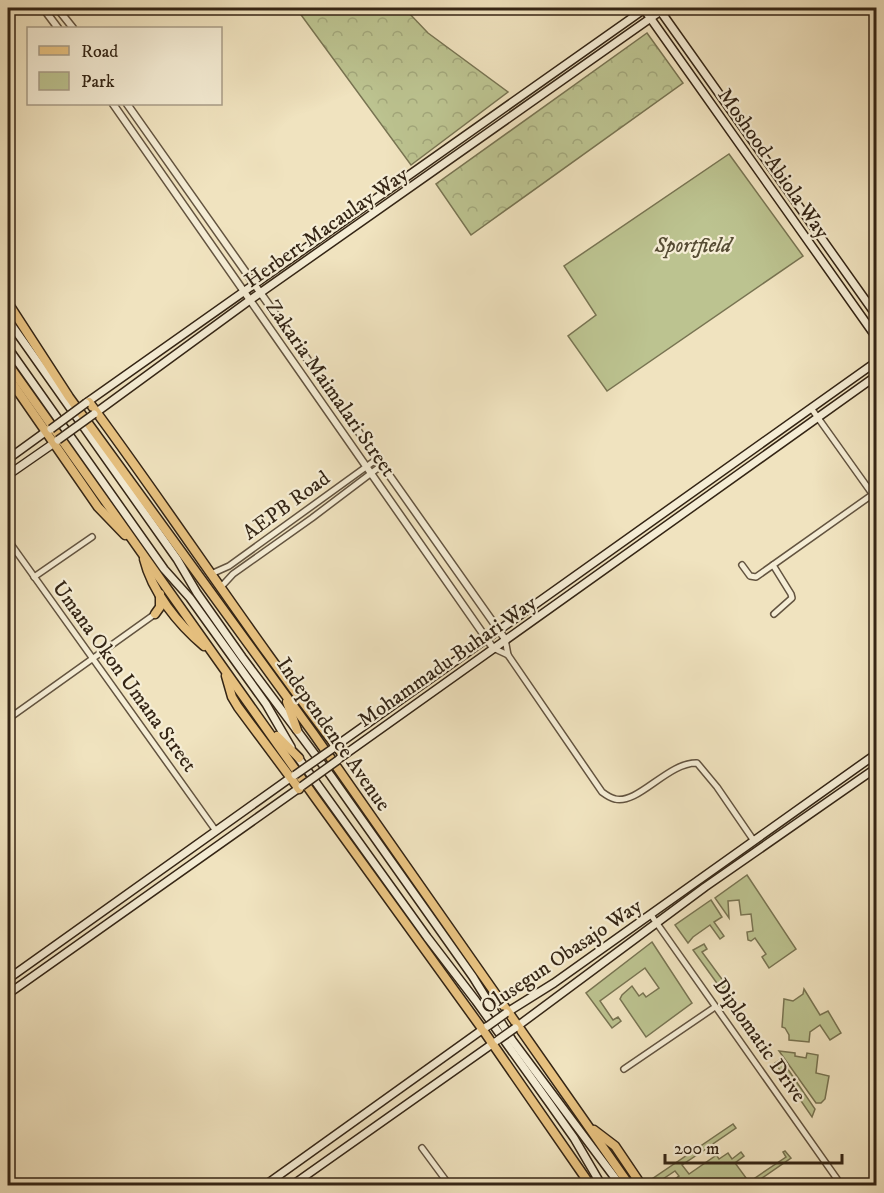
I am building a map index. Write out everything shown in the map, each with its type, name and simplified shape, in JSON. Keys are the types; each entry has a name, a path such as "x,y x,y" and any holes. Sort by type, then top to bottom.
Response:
{"main road":[{"name":"Moshood Abiola Way","path":"645,8 876,338"},
{"name":"Herbert Macaulay Way","path":"8,459 645,8"},
{"name":"Moshood Abiola Way","path":"661,9 876,315"},
{"name":"Herbert Macaulay Way","path":"8,475 250,300 661,9"},
{"path":"764,176 773,170"},
{"name":"Independence Avenue","path":"8,303 69,397 285,695 630,1185"},
{"name":"Independence Avenue","path":"8,320 177,559 197,593 242,657 297,730 473,977 512,1040 621,1185"},
{"name":"Independence Avenue","path":"8,348 164,569 190,598 266,704 299,758 574,1138 602,1185"},
{"name":"Mohammadu Buhari Way","path":"8,979 876,362"},
{"path":"8,364 290,762 486,1028 591,1185"},
{"name":"Mohammadu Buhari Way","path":"8,994 876,376"},
{"path":"8,377 56,441 109,520 135,543"},
{"path":"87,402 341,758"},
{"path":"142,553 147,570 160,594 186,630 214,655"},
{"path":"155,614 161,604 160,594"},
{"path":"155,614 167,612 176,616"},
{"path":"226,672 232,697 300,787"},
{"path":"285,695 297,730"},
{"path":"257,716 299,758"},
{"name":"Olusegun Obasajo Way","path":"264,1185 507,1012 554,983 651,915 876,754"},
{"name":"Olusegun Obasajo Way","path":"291,1185 517,1027 657,923 876,768"},
{"path":"720,866 725,874"},
{"path":"124,897 130,907"},
{"path":"554,983 561,993"},
{"path":"587,1125 615,1146 642,1185"}],"street":[{"path":"43,8 57,27"},
{"path":"57,8 72,27"},
{"name":"Zakaria Maimalari Street","path":"114,105 493,648 508,655"},
{"name":"Zakaria Maimalari Street","path":"128,105 505,639 508,655 602,792 615,799 629,798 673,770 685,764 697,763 717,787 754,841"},
{"path":"126,123 135,116"},
{"path":"742,565 753,577 875,494 812,408"},
{"name":"AEPB Road","path":"211,574 229,566 377,459"},
{"name":"AEPB Road","path":"221,587 232,574 382,465"},
{"path":"34,577 92,537"},
{"name":"Umana Okon Umana Street","path":"8,540 216,831"},
{"path":"773,565 792,598 774,614"},
{"path":"8,719 155,614"},
{"name":"Diplomatic Drive","path":"651,915 842,1185"},
{"path":"624,1069 715,1007"},
{"path":"422,1148 450,1185"}],"green space":[{"path":"296,8 399,8 409,13 428,33 508,92 411,165"},
{"path":"647,33 683,83 471,235 436,184"},
{"name":"Sportfield","path":"729,154 803,256 607,391 568,336 596,315 564,266"},
{"path":"747,875 796,949 769,968 762,957 766,954 755,938 748,940 747,932 753,931 751,914 741,915 739,900 728,901 729,918 715,898"},
{"path":"711,900 722,917 714,922 724,936 720,939 710,925 688,943 675,925"},
{"path":"652,942 692,1003 646,1037 620,999 632,986 639,996 643,993 646,997 659,988 645,968 600,1001 613,1020 618,1017 621,1021 612,1028 586,993"},
{"path":"704,944 707,949 702,952 724,982 728,980 730,983 723,988 719,986 693,950"},
{"path":"804,989 820,1015 828,1011 841,1033 830,1040 820,1025 810,1032 809,1042 789,1040 789,1035 782,1027 784,999 793,1001 803,994"},
{"path":"779,1051 795,1053 795,1056 806,1058 807,1053 818,1055 816,1073 829,1076 825,1099 821,1103 816,1103"},
{"path":"781,1059 815,1109 812,1117 775,1063"},
{"path":"733,1124 736,1128 710,1146 719,1159 728,1153 732,1159 741,1152 744,1156 735,1163 749,1182 786,1157 783,1152 785,1151 791,1158 752,1185 666,1185 679,1176 675,1171 657,1183 658,1185 652,1185 649,1181","holes":["709,1147 715,1156 689,1174 682,1165"]}]}
